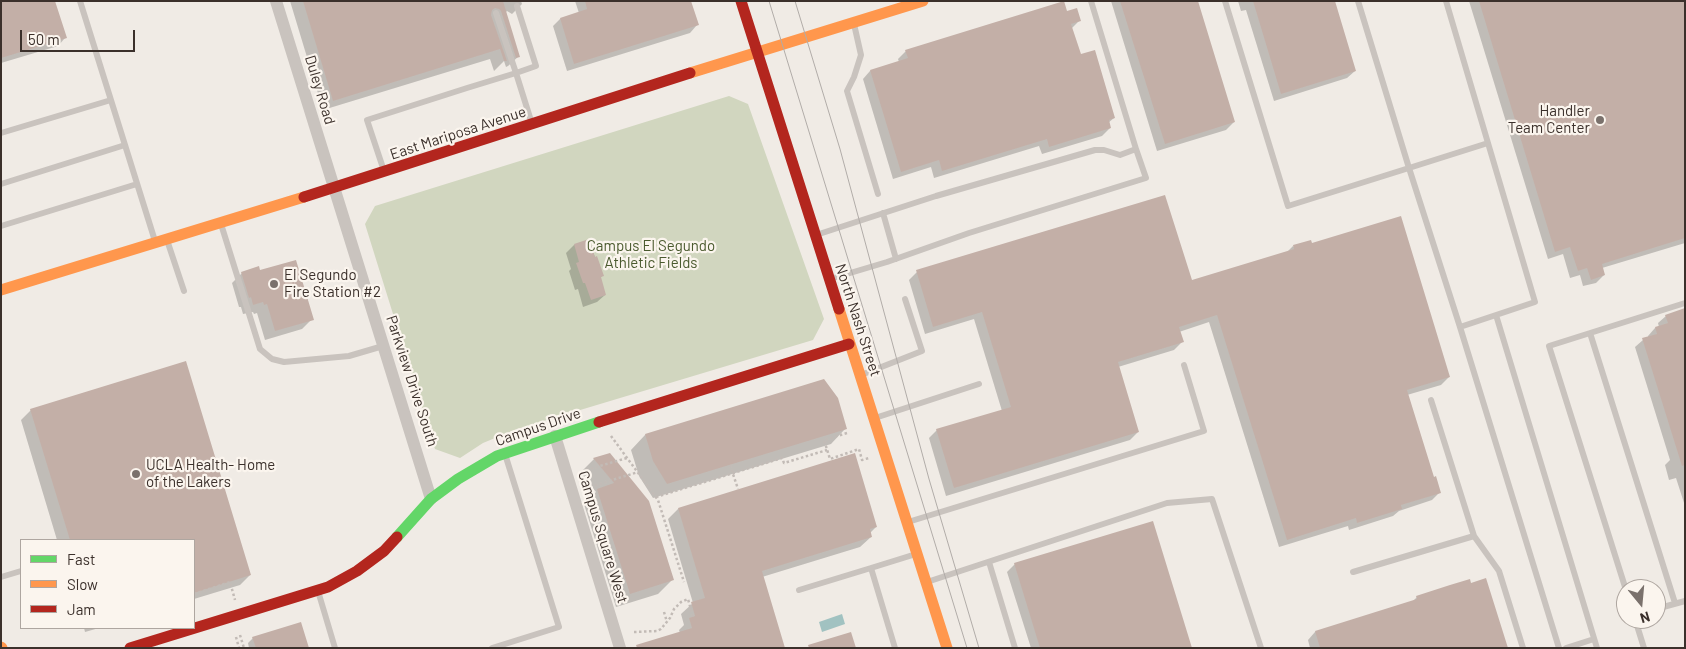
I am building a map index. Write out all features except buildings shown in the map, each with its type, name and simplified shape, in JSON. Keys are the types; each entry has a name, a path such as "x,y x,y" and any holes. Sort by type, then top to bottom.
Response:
{"street":[{"name":"Duley Road","path":"276,1 334,188"},
{"name":"North Nash Street","path":"740,1 947,648"},
{"name":"East Mariposa Avenue","path":"1,290 334,188 756,52 854,23 907,4 922,1"},
{"name":"Parkview Drive South","path":"334,188 431,498"},
{"name":"Campus Drive","path":"195,628 328,587 384,551 431,498 458,479 504,453 849,344"},
{"name":"Campus Square West","path":"555,436 620,648"},
{"name":"Campus Drive","path":"130,648 192,629"}],"lane":[{"path":"80,1 155,243"},
{"path":"829,280 896,259 959,236 1146,178 1091,1"},
{"path":"1224,1 1288,206 1488,143"},
{"path":"1358,1 1559,648"},
{"path":"1446,1 1535,302 1460,327"},
{"path":"384,172 367,120 536,66 517,6"},
{"path":"496,13 532,124"},
{"path":"854,23 861,55 854,78 847,91 878,194"},
{"path":"1,133 111,100"},
{"path":"1,184 125,145"},
{"path":"815,236 936,196 1095,150 1104,150 1120,155 1136,149"},
{"path":"1,226 137,184"},
{"path":"883,213 896,259"},
{"path":"220,223 260,349 272,359 284,362 349,356 383,346"},
{"path":"166,239 184,291"},
{"path":"860,376 922,351 905,299"},
{"path":"1623,579 1549,346 1685,303"},
{"path":"1496,315 1597,648"},
{"path":"1590,333 1675,604"},
{"path":"907,522 1204,431 1184,365"},
{"path":"873,418 978,384"},
{"path":"1431,400 1474,536 1499,572 1523,648"},
{"path":"492,648 558,627 504,453"},
{"path":"926,582 1167,503 1212,499 1261,648"},
{"path":"1353,572 1474,536"},
{"path":"799,590 917,554"},
{"path":"989,562 1015,648"},
{"path":"871,568 895,648"},
{"path":"1,577 20,571"},
{"path":"318,590 335,648"},
{"path":"1666,606 1685,601"},
{"path":"1638,629 1644,648"},
{"path":"1566,648 1594,639"}],"path":[{"path":"847,433 824,440 830,458 859,449 862,460 873,457"},
{"path":"611,436 656,497 684,582"},
{"path":"656,497 782,458 784,463 827,450"},
{"path":"586,470 627,458"},
{"path":"730,465 738,489"},
{"path":"590,487 638,472"},
{"path":"195,594 230,582 236,601"},
{"path":"634,632 657,631 661,629 674,609 681,602 688,599 693,617"},
{"path":"664,612 667,622"},
{"path":"240,635 244,648"},
{"path":"236,637 239,648"}],"green space":[{"name":"Campus El Segundo Athletic Fields","path":"729,96 748,104 824,319 813,340 517,429 483,443 460,458 435,449 365,224 375,206"}],"water":[{"path":"842,614 845,624 822,632 819,622"}],"tram line":[{"path":"769,1 967,648"},
{"path":"795,1 840,149 929,479 979,648"}],"traffic: fast":[{"path":"397,537 431,499 458,479 497,456 599,422"}],"traffic: slow":[{"path":"690,73 923,1"},
{"path":"1,290 304,197"},
{"path":"839,309 947,648"}],"traffic: jam":[{"path":"741,1 839,309"},
{"path":"304,197 690,73"},
{"path":"599,422 849,344"},
{"path":"195,628 328,587 357,571 384,551 397,537"},
{"path":"130,648 192,629"}],"place":[{"name":"Handler Team Center","path":"1600,120"},
{"name":"El Segundo Fire Station #2","path":"274,284"},
{"name":"UCLA Health- Home of the Lakers","path":"136,474"}]}
